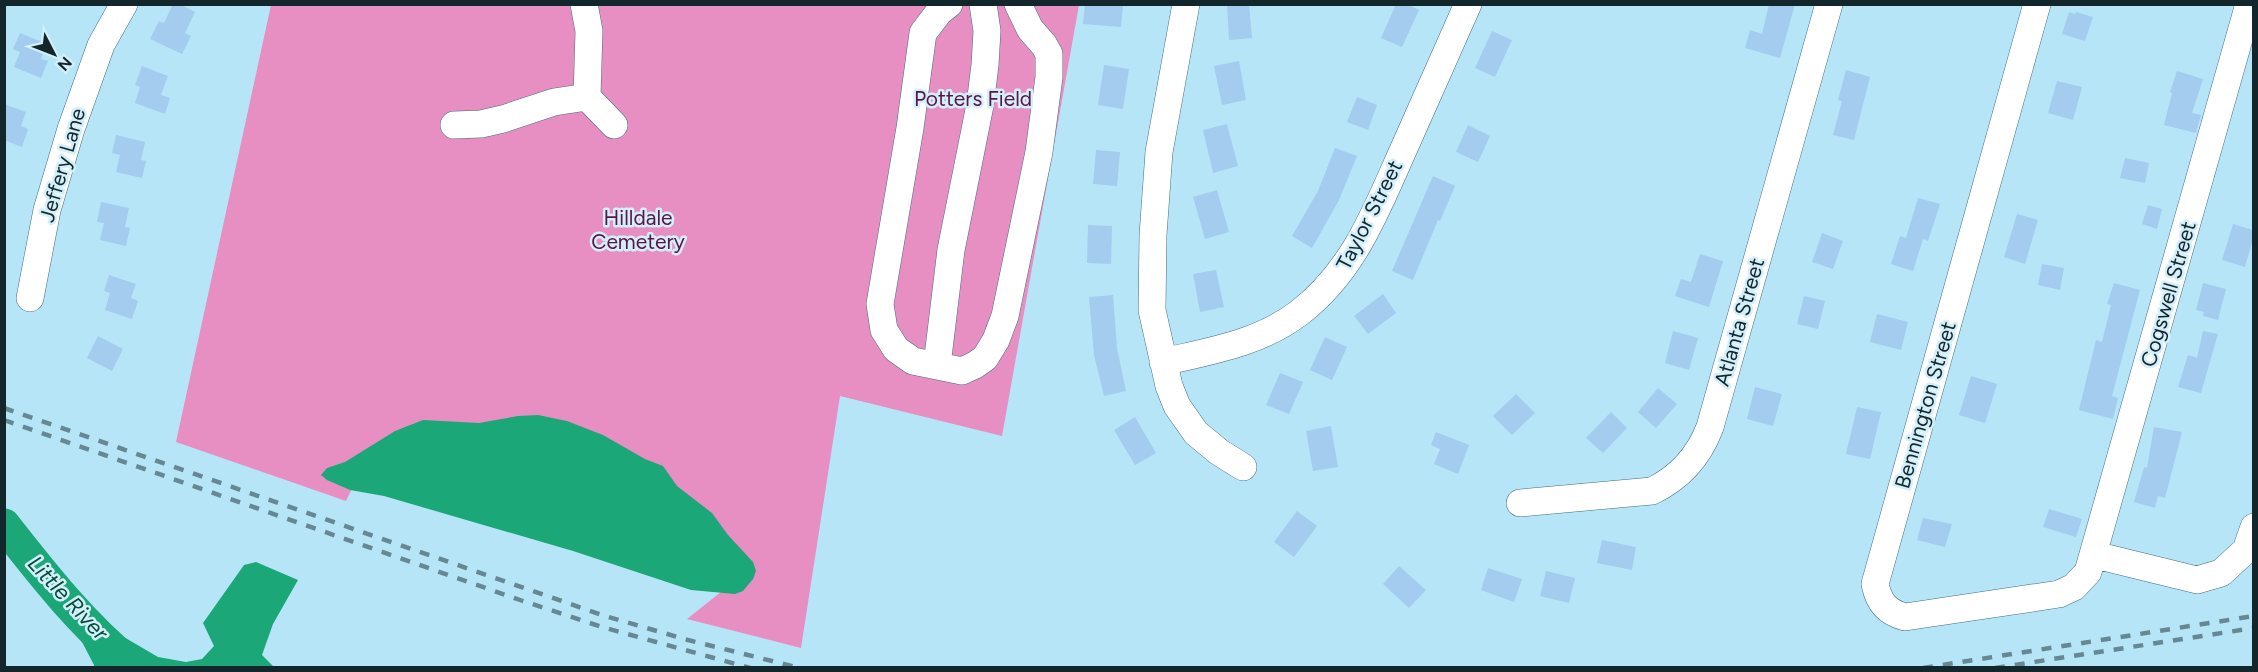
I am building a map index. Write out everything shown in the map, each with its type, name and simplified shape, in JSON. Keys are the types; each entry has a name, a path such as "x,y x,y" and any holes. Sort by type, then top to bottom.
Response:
{"street":[{"name":"Jeffery Lane","path":"30,298 47,210 70,129 101,45 124,4"},
{"path":"584,4 589,31 587,97 614,125"},
{"path":"949,4 939,12 922,33 910,128 880,304 884,330 896,349 913,361 962,371 985,358 996,340 1005,316 1039,152 1049,77 1049,54 1030,29 1018,4"},
{"path":"937,365 951,250 980,105 987,31 983,4"},
{"path":"1186,4 1159,153 1153,235 1152,310 1169,386 1177,406 1191,426 1219,452 1243,467"},
{"name":"Taylor Street","path":"1163,362 1238,345 1272,329 1298,314 1339,275 1352,257 1375,212 1468,4"},
{"name":"Atlanta Street","path":"1521,503 1652,491 1667,484 1695,458 1710,427 1829,4"},
{"name":"Bennington Street","path":"2037,4 1875,584 1878,597 1884,606 1893,614 1905,617 2059,594 2081,581"},
{"name":"Cogswell Street","path":"2081,581 2088,572 2095,555 2249,4"},
{"path":"454,125 492,122 554,102 587,97"},
{"path":"2095,555 2197,580 2221,573 2246,550 2253,527"}],"green space":[{"name":"Hilldale Cemetery","path":"271,5 1079,5 1002,436 840,396 801,648 687,619 741,576 359,474 346,501 176,442"}],"shaded area":[{"path":"538,415 567,421 603,435 645,459 663,466 677,486 712,513 728,535 753,562 756,571 753,579 743,591 735,594 691,590 573,551 384,496 350,490 321,475 327,468 345,462 395,431 423,420 479,423"},
{"path":"256,562 298,580 273,624 262,655 274,667 94,667 81,640 90,625 105,626 158,657 186,662 202,659 214,646 203,623 244,565"}],"building":[{"path":"173,4 179,4 195,12 185,33 191,36 182,54 150,39 159,21 164,23"},
{"path":"1085,4 1123,4 1121,27 1083,24"},
{"path":"1227,4 1249,4 1252,38 1229,40"},
{"path":"1396,4 1406,4 1419,10 1402,47 1381,38"},
{"path":"1769,4 1795,4 1780,58 1745,48 1750,30 1762,34"},
{"path":"2069,12 2093,17 2085,41 2062,34"},
{"path":"1492,31 1512,40 1495,77 1475,68"},
{"path":"20,33 47,44 41,59 48,61 41,78 14,67 20,52 13,49"},
{"path":"1239,61 1246,100 1222,105 1214,66"},
{"path":"1104,65 1129,69 1123,109 1098,105"},
{"path":"142,66 168,76 161,95 170,98 165,114 135,103 140,87 135,85"},
{"path":"1846,70 1870,77 1854,140 1833,135 1842,101 1838,100"},
{"path":"2177,71 2203,79 2192,113 2201,115 2196,133 2164,125 2172,93 2170,92"},
{"path":"2057,81 2082,87 2073,120 2048,113"},
{"path":"1357,97 1377,105 1368,130 1347,122"},
{"path":"4,104 26,112 21,126 28,129 22,147 4,140"},
{"path":"1227,124 1238,166 1213,173 1203,130"},
{"path":"1468,125 1490,136 1478,162 1456,152"},
{"path":"116,135 145,142 141,160 146,161 142,178 116,172 120,155 112,153"},
{"path":"1335,148 1357,156 1339,200 1312,248 1292,236 1318,191"},
{"path":"1096,150 1120,152 1117,186 1093,184"},
{"path":"2125,158 2149,163 2145,183 2120,178"},
{"path":"1433,176 1455,186 1413,280 1392,271"},
{"path":"1217,190 1229,232 1205,239 1193,197"},
{"path":"1918,198 1940,204 1928,241 1923,239 1913,271 1891,264 1900,236 1906,238"},
{"path":"101,202 129,208 125,227 130,228 126,246 100,240 104,223 97,222"},
{"path":"2148,205 2162,209 2157,229 2142,224"},
{"path":"2017,214 2038,220 2025,264 2004,257"},
{"path":"2233,224 2253,230 2253,239 2245,267 2222,260"},
{"path":"1088,225 1112,226 1111,264 1087,263"},
{"path":"1822,233 1843,241 1833,269 1812,262"},
{"path":"1700,254 1723,261 1709,307 1675,296 1681,279 1691,282"},
{"path":"2042,264 2064,268 2060,290 2038,285"},
{"path":"1216,270 1224,307 1200,312 1193,274"},
{"path":"109,275 136,284 131,298 138,301 132,319 105,310 110,293 104,291"},
{"path":"2114,283 2140,290 2112,396 2118,398 2113,419 2079,410 2096,340 2102,342 2111,305 2107,304"},
{"path":"2203,283 2226,289 2218,320 2203,316 2204,312 2196,310"},
{"path":"1383,294 1396,313 1368,334 1354,316"},
{"path":"1113,295 1117,348 1126,391 1104,396 1094,355 1089,297"},
{"path":"1804,296 1825,301 1818,329 1797,324"},
{"path":"1877,314 1908,322 1901,350 1870,342"},
{"path":"1673,331 1698,338 1689,370 1665,363"},
{"path":"2203,331 2218,334 2201,393 2178,387 2188,355 2197,358"},
{"path":"98,336 123,349 112,371 87,358"},
{"path":"1325,337 1347,347 1332,380 1310,370"},
{"path":"1280,373 1303,382 1289,414 1266,405"},
{"path":"1971,376 1997,384 1985,423 1959,415"},
{"path":"1755,387 1782,394 1773,426 1747,419"},
{"path":"1658,388 1677,404 1656,428 1638,412"},
{"path":"1516,394 1535,413 1512,435 1493,416"},
{"path":"1857,407 1881,412 1870,459 1846,454"},
{"path":"1611,412 1627,428 1603,453 1586,438"},
{"path":"1135,417 1156,453 1135,465 1114,430"},
{"path":"1331,426 1338,467 1313,471 1306,431"},
{"path":"2154,427 2182,432 2165,498 2158,496 2155,508 2134,502 2144,467 2147,468"},
{"path":"1436,432 1469,445 1458,474 1434,464 1440,449 1431,445"},
{"path":"2049,509 2082,519 2076,537 2043,527"},
{"path":"1297,511 1317,526 1294,557 1274,542"},
{"path":"1923,518 1952,524 1945,547 1917,540"},
{"path":"1602,540 1636,547 1632,570 1597,563"},
{"path":"1399,566 1426,590 1409,608 1383,584"},
{"path":"1488,568 1522,579 1514,602 1481,590"},
{"path":"1546,571 1575,578 1569,603 1540,596"}],"waterway":[{"name":"Little River","path":"4,525 82,618 135,668"}],"railway":[{"path":"4,408 605,616 688,640 800,668"},
{"path":"4,420 520,600 602,627 750,668"},
{"path":"1923,668 2254,616"},
{"path":"1995,668 2254,628"}],"park label":[{"name":"Potters Field","path":"973,98"}]}
